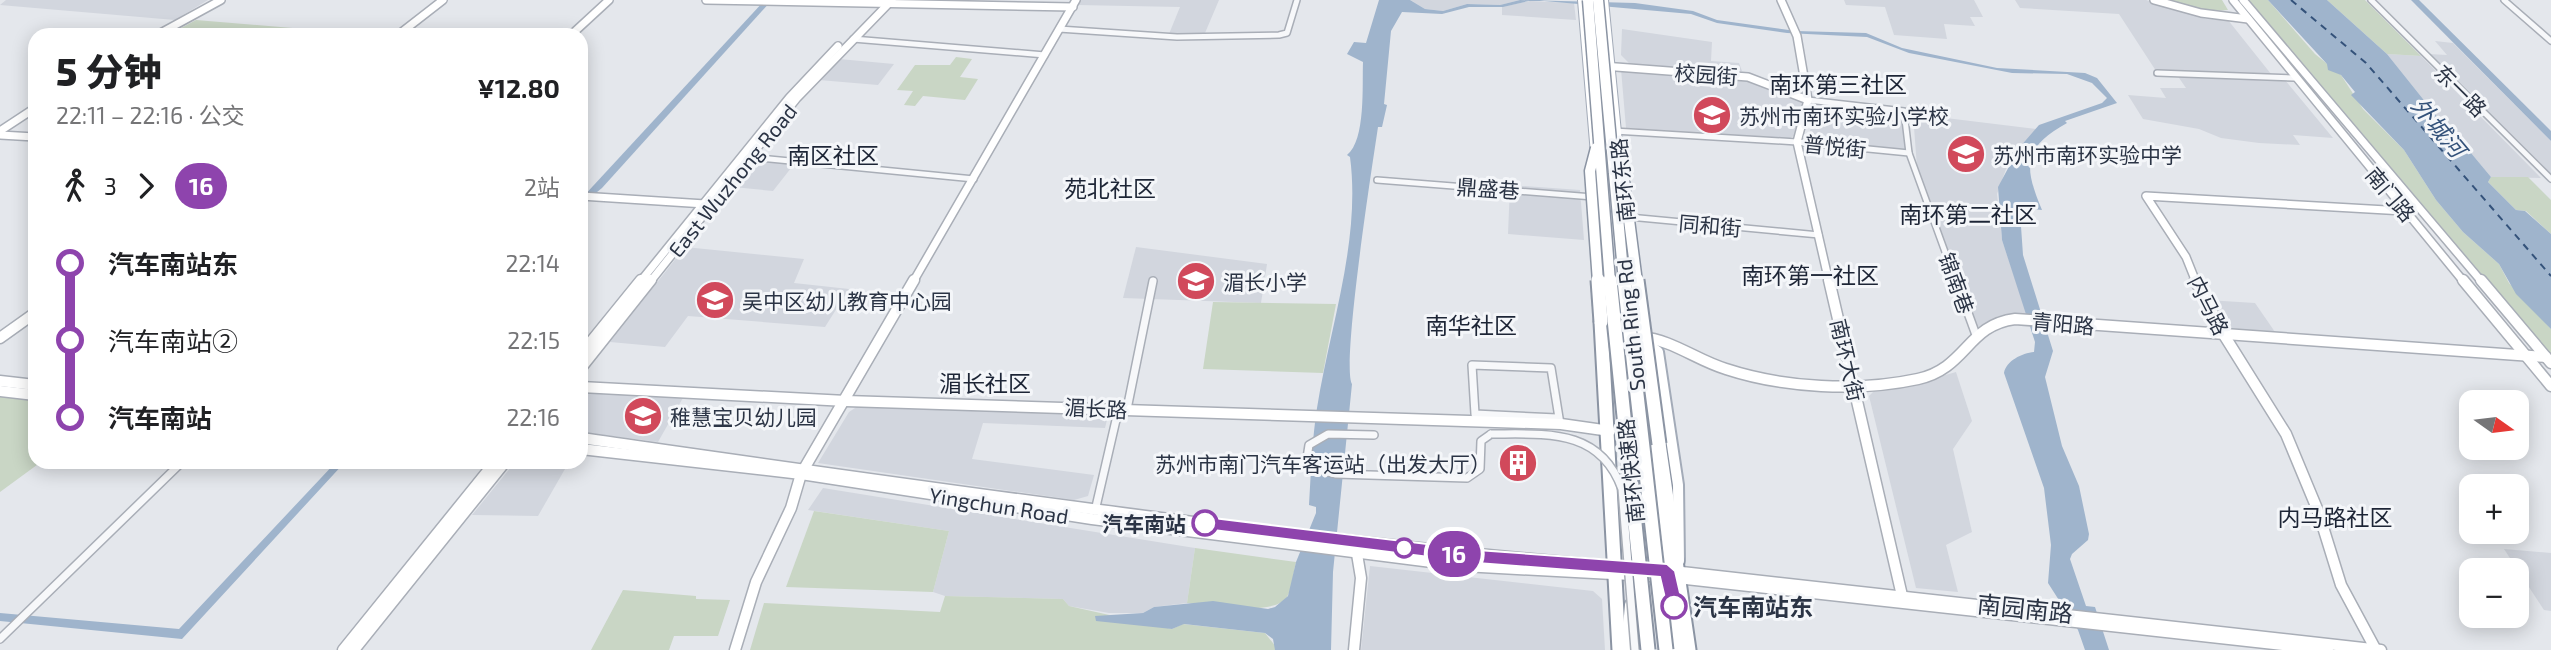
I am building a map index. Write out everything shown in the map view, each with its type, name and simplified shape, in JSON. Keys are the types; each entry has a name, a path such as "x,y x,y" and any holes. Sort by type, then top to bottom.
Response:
{"highway":[{"name":"南环快速路","path":"1584,2 1605,133 1649,650"},
{"name":"South Ring Rd","path":"1602,2 1605,133 1666,650"},
{"path":"1605,133 1590,172 1611,431 1609,470 1619,650"},
{"path":"1605,133 1623,173 1659,444 1677,650"},
{"path":"1672,574 1687,650"}],"main road":[{"name":"南环东路","path":"1584,2 1587,65 1626,217 1639,337 1672,574"},
{"name":"南环东路","path":"1602,2 1610,67 1599,197 1600,215 1638,572 1626,650"},
{"path":"1604,250 1592,261 1592,271 1605,407 1611,431"},
{"path":"1639,337 1658,352 1680,509 1682,539 1672,574"},
{"path":"1638,572 1649,650"}],"street":[{"path":"170,28 221,0"},
{"path":"407,28 443,0"},
{"path":"413,28 449,0"},
{"path":"579,28 609,0"},
{"path":"706,0 775,3 1074,3 804,471 791,508 756,582 735,650"},
{"path":"1059,29 1177,37 1287,33 1297,0"},
{"name":"南环大街","path":"1781,0 1796,33 1808,100 1797,142 1902,599"},
{"path":"2154,0 2201,13 2258,19"},
{"name":"南门路","path":"2233,0 2294,78 2551,386"},
{"name":"南门路","path":"2243,0 2548,360"},
{"name":"东一路","path":"2371,0 2550,179"},
{"path":"2504,0 2551,41"},
{"name":"East Wuzhong Road","path":"588,346 750,157 797,98 885,3"},
{"name":"East Wuzhong Road","path":"588,359 789,97 885,3"},
{"path":"853,39 1045,55"},
{"name":"校园街","path":"1587,65 1748,77 1808,100 1904,111"},
{"path":"2157,72 2294,78"},
{"name":"锦南巷","path":"1904,111 1909,153 1976,335"},
{"path":"0,133 28,113"},
{"path":"0,133 28,136"},
{"name":"普悦街","path":"1605,133 1797,142 1909,153"},
{"path":"750,157 974,178"},
{"name":"鼎盛巷","path":"1377,180 1599,197"},
{"path":"588,196 708,204"},
{"name":"内马路","path":"2375,650 2341,585 2318,511 2286,434 2224,335 2198,288 2186,257 2146,196 2404,211"},
{"name":"同和街","path":"1600,215 1819,235"},
{"path":"1093,514 1116,420 1127,409 1153,281"},
{"path":"0,332 28,313"},
{"path":"0,338 28,318"},
{"name":"青阳路","path":"1612,335 1668,341 1709,364 1758,378 1853,383 1903,382 1940,372 1959,357 1976,335 1994,321 2026,320 2525,355 2548,360"},
{"path":"1472,365 1551,368 1559,421 1475,414 1472,365"},
{"path":"0,381 28,383"},
{"name":"湄长路","path":"588,387 846,401 1355,418 1559,421 1611,431"},
{"path":"0,391 28,394"},
{"path":"1374,435 1316,438 1306,449 1309,462 1329,473 1473,476 1482,468 1482,439 1491,433 1567,437 1600,452 1617,470 1622,489 1635,650"},
{"name":"Yingchun Road","path":"588,439 1093,514 1340,546 1477,556 1615,571"},
{"name":"Yingchun Road","path":"588,450 804,471"},
{"path":"3,637 175,469"},
{"path":"343,650 489,469"},
{"path":"354,650 499,469"},
{"name":"Yingchun Road","path":"1340,546 1357,554 1477,568 1672,574"},
{"path":"1354,650 1361,578 1357,554"},
{"name":"南园南路","path":"1672,574 2064,616 2328,650"},
{"name":"南园南路","path":"2105,621 2381,650"}],"shaded area":[{"path":"6,0 208,0 175,20 0,5"},
{"path":"1080,0 1219,0 1205,33 1169,34 1180,7 1077,5"},
{"path":"1410,0 1520,0 1500,5 1467,4 1443,11 1425,9"},
{"path":"1844,0 1974,0 1983,17 1970,17 1975,26 1944,24 1947,39 1894,35 1885,7 1846,5"},
{"path":"2015,0 2146,0 2206,19 2228,20 2275,79 2285,80 2333,138 2293,135 2300,145 2259,143 2221,138 2199,129 2143,119 2128,95 2166,98 2160,88 2186,88 2177,75 2158,74 2119,14 2020,8"},
{"path":"1530,1 1574,3 1576,20 1502,15 1502,7"},
{"path":"1622,29 1712,42 1711,61 1739,63 1742,71 1630,64 1621,55"},
{"path":"2435,41 2453,43 2551,141 2551,176 2429,54 2447,55"},
{"path":"2387,54 2421,56 2541,178 2491,177 2456,135 2451,134"},
{"path":"839,59 894,64 878,85 819,80"},
{"name":"苏州市南环实验小学校","path":"1621,69 1750,79 1803,101 1794,136 1788,139 1626,128"},
{"path":"1820,102 1902,112 1906,150 1808,139 1817,104"},
{"path":"1913,114 2036,129 2006,169 1997,194 2002,240 2028,317 1998,316 1976,328 1917,167"},
{"path":"755,159 795,163 773,191 733,187"},
{"path":"1510,185 1580,190 1584,240 1508,234"},
{"name":"吴中区幼儿教育中心园","path":"685,247 804,259 794,283 849,289 825,327 688,316 665,347 610,342"},
{"name":"湄长小学","path":"1136,247 1267,264 1261,303 1123,298"},
{"path":"2207,300 2255,303 2275,332 2230,330 2224,327"},
{"path":"1956,372 1972,421 1953,449 1972,532 1946,545 1958,592 1916,588 1869,396 1875,390 1904,387"},
{"name":"稚慧宝贝幼儿园","path":"588,390 684,396 658,442 588,433"},
{"path":"858,406 1109,412 1105,428 983,423 972,459 1094,475 1088,496 1074,500 818,463 849,412"},
{"path":"509,469 565,469 538,516 472,515"},
{"path":"823,488 1195,548 1187,603 1154,607 1143,613 1109,613 1069,606 1063,599 945,596 933,592 949,531 808,510"},
{"path":"2504,549 2551,553 2551,611 2544,610 2529,587 2529,558 2510,558"},
{"path":"1370,566 1593,591 1602,599 1605,650 1361,650"}],"green space":[{"path":"2163,0 2222,0 2228,10 2202,12"},
{"path":"2249,0 2268,0 2315,54 2341,75 2363,109 2404,150 2436,200 2463,232 2499,264 2509,283 2551,329 2551,356"},
{"path":"2327,0 2365,0 2421,56 2387,54"},
{"path":"196,20 291,28 181,28"},
{"path":"956,57 972,59 960,77 978,79 965,100 923,96 915,106 904,105 913,91 897,90 915,65 950,65"},
{"path":"2491,177 2528,177 2551,200 2551,234 2526,211 2516,210 2488,182"},
{"path":"1213,302 1336,304 1323,373 1203,369"},
{"path":"0,396 28,400 28,469 31,469 0,492"},
{"path":"814,511 949,531 933,592 786,587"},
{"path":"1195,548 1296,562 1288,595 1282,602 1257,608 1187,603"},
{"path":"623,590 696,596 696,599 730,600 718,636 674,636 669,650 591,650"},
{"path":"945,596 1063,599 1069,606 1172,629 1183,624 1265,633 1276,647 1275,650 750,650 764,603 940,612"}],"water":[{"path":"765,0 772,0 602,188 588,199 588,191"},
{"path":"1379,0 1410,0 1425,9 1443,11 1467,4 1500,5 1532,0 1503,7 1469,7 1442,14 1402,12 1391,31 1384,104 1387,105 1382,127 1378,127 1354,303 1350,369 1352,384 1333,572 1331,650 1275,650 1273,639 1265,633 1184,624 1172,629 1096,621 1095,616 1143,613 1154,607 1213,601 1268,609 1275,607 1288,596 1296,562 1316,513 1316,507 1309,505 1315,420 1348,251 1352,188 1350,157 1347,155 1353,148 1360,125 1363,62 1347,54 1354,42 1366,43"},
{"path":"1538,0 1635,3 1693,11 1717,20 1796,31 1866,33 1902,48 1997,68 2085,73 2097,78 2117,103 2065,121 2067,123 2042,141 2035,150 2030,170 2042,210 2023,208 2020,212 2023,255 2053,351 2045,377 2062,446 2079,486 2089,534 2088,540 2070,559 2086,606 2095,607 2109,650 2085,650 2078,630 2048,583 2051,545 2044,488 2004,373 2015,358 2034,352 2035,342 2002,240 1998,187 2019,148 2039,125 2102,103 2107,98 2092,83 2067,74 2012,73 1909,53 1867,37 1787,33 1717,23 1691,14"},
{"name":"外城河","path":"2268,0 2327,0 2387,54 2451,134 2456,135 2491,177 2488,182 2516,210 2525,211 2551,234 2551,329 2516,294 2499,264 2463,232 2436,200 2404,150 2351,95 2355,92 2341,75 2328,70 2327,64"},
{"path":"2411,0 2419,0 2551,131 2551,141"},
{"path":"329,469 339,469 182,639 0,621 0,613 179,629"}],"ferry route":[{"path":"2291,0 2366,63 2551,276"}],"bus line":[{"name":"16","path":"1205,523 1477,556 1632,566 1667,571 1674,606"}],"place":[{"name":"苏州市南环实验小学校","path":"1712,115"},
{"name":"苏州市南环实验中学","path":"1966,154"},
{"name":"湄长小学","path":"1196,281"},
{"name":"吴中区幼儿教育中心园","path":"715,300"},
{"name":"稚慧宝贝幼儿园","path":"643,416"},
{"name":"苏州市南门汽车客运站（出发大厅）","path":"1518,463"},
{"name":"汽车南站","path":"1205,523"},
{"name":"汽车南站东","path":"1674,606"}],"district":[{"name":"南环第三社区","path":"1838,84"},
{"name":"南区社区","path":"833,155"},
{"name":"苑北社区","path":"1110,188"},
{"name":"南环第二社区","path":"1968,214"},
{"name":"南环第一社区","path":"1810,275"},
{"name":"南华社区","path":"1471,325"},
{"name":"湄长社区","path":"985,383"},
{"name":"内马路社区","path":"2335,517"}]}
